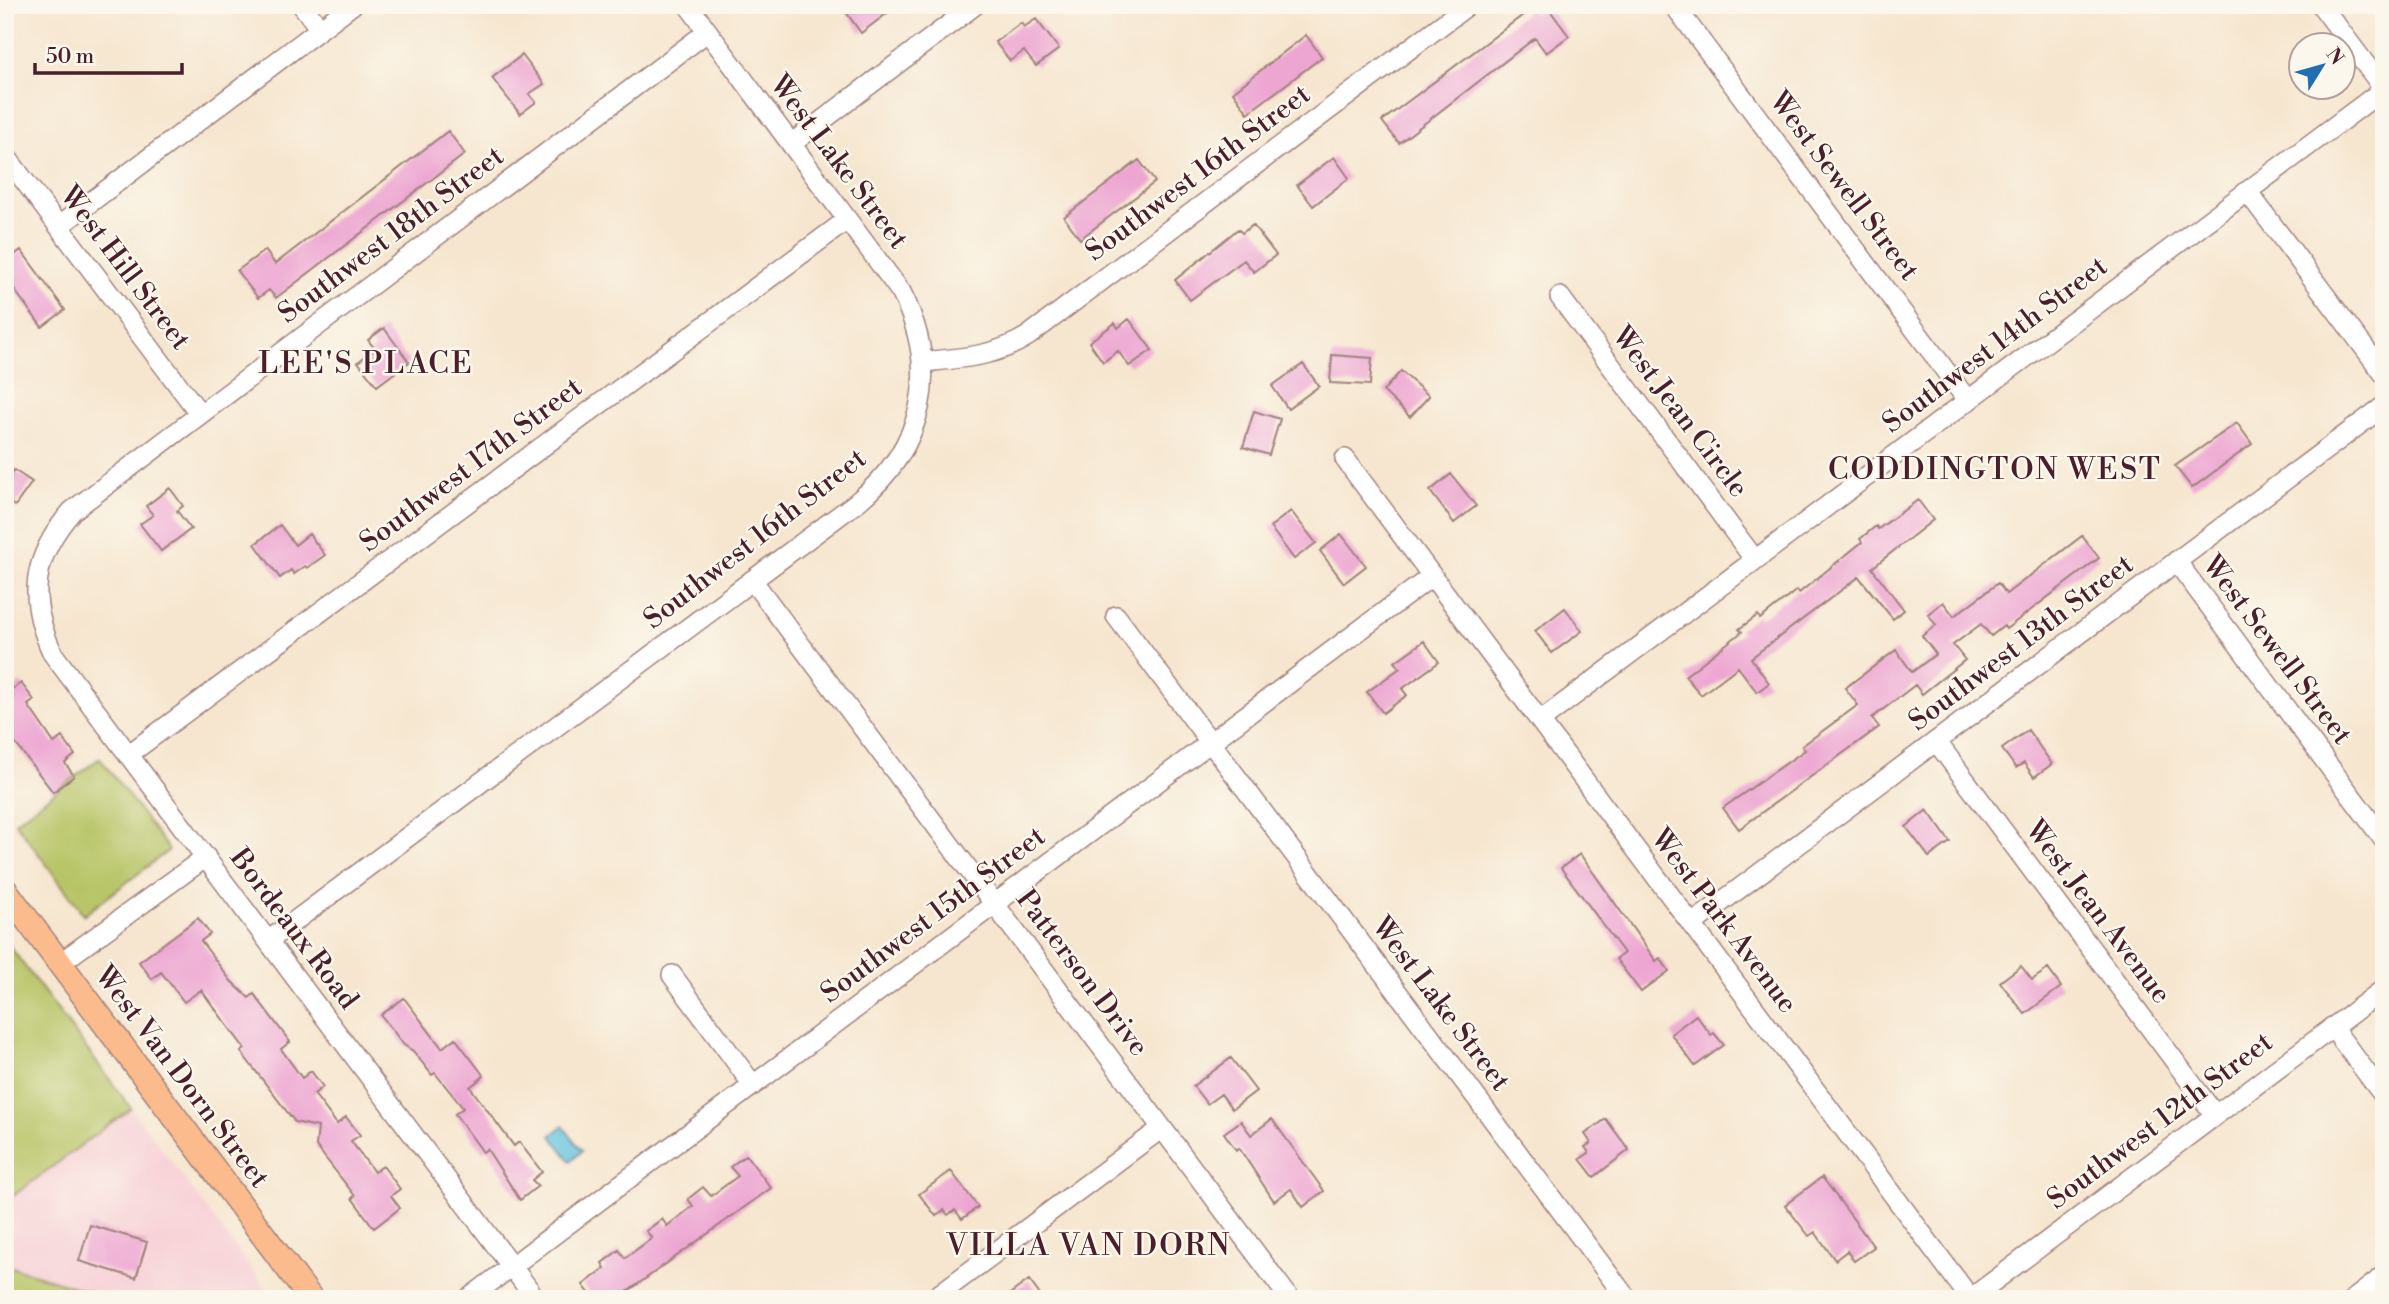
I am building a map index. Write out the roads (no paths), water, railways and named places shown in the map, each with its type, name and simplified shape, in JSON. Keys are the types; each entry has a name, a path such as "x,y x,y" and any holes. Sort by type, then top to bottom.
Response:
{"main road":[{"name":"West Van Dorn Street","path":"5,890 311,1299"}],"street":[{"path":"302,5 320,29"},
{"path":"58,226 352,5"},
{"name":"West Lake Street","path":"688,5 901,292 918,334 922,362"},
{"path":"791,144 975,5"},
{"name":"Southwest 16th Street","path":"268,941 856,503 890,471 915,424 922,397 922,362 982,357 1013,346 1468,5"},
{"name":"West Sewell Street","path":"1674,5 1968,401"},
{"path":"2321,5 2384,89"},
{"name":"Southwest 18th Street","path":"37,581 44,552 55,530 72,511 707,33"},
{"name":"Southwest 14th Street","path":"1540,721 2384,89"},
{"name":"West Hill Street","path":"5,155 200,414"},
{"path":"2248,191 2384,374"},
{"name":"Southwest 17th Street","path":"128,755 847,220"},
{"name":"West Jean Circle","path":"1560,298 1755,560"},
{"name":"Southwest 13th Street","path":"1692,925 2384,406"},
{"name":"West Park Avenue","path":"1345,459 1970,1299"},
{"name":"West Sewell Street","path":"2176,561 2384,840"},
{"name":"Southwest 15th Street","path":"468,1299 1432,576"},
{"name":"Patterson Drive","path":"752,580 1290,1299"},
{"name":"Bordeaux Road","path":"37,581 36,604 42,630 53,654 536,1299"},
{"name":"West Lake Street","path":"1116,616 1627,1299"},
{"name":"West Jean Avenue","path":"1936,741 2215,1115"},
{"path":"60,963 206,857"},
{"path":"672,975 753,1085"},
{"name":"Southwest 12th Street","path":"1970,1299 2384,989"},
{"path":"2332,1027 2384,1096"},
{"path":"933,1299 1162,1128"},
{"path":"2354,1299 2384,1276"}],"water":[{"path":"563,1126 582,1151 571,1161 551,1136"}],"district":[{"name":"LEE'S PLACE","path":"366,364"},
{"name":"CODDINGTON WEST","path":"1995,470"},
{"name":"VILLA VAN DORN","path":"1089,1246"}]}
